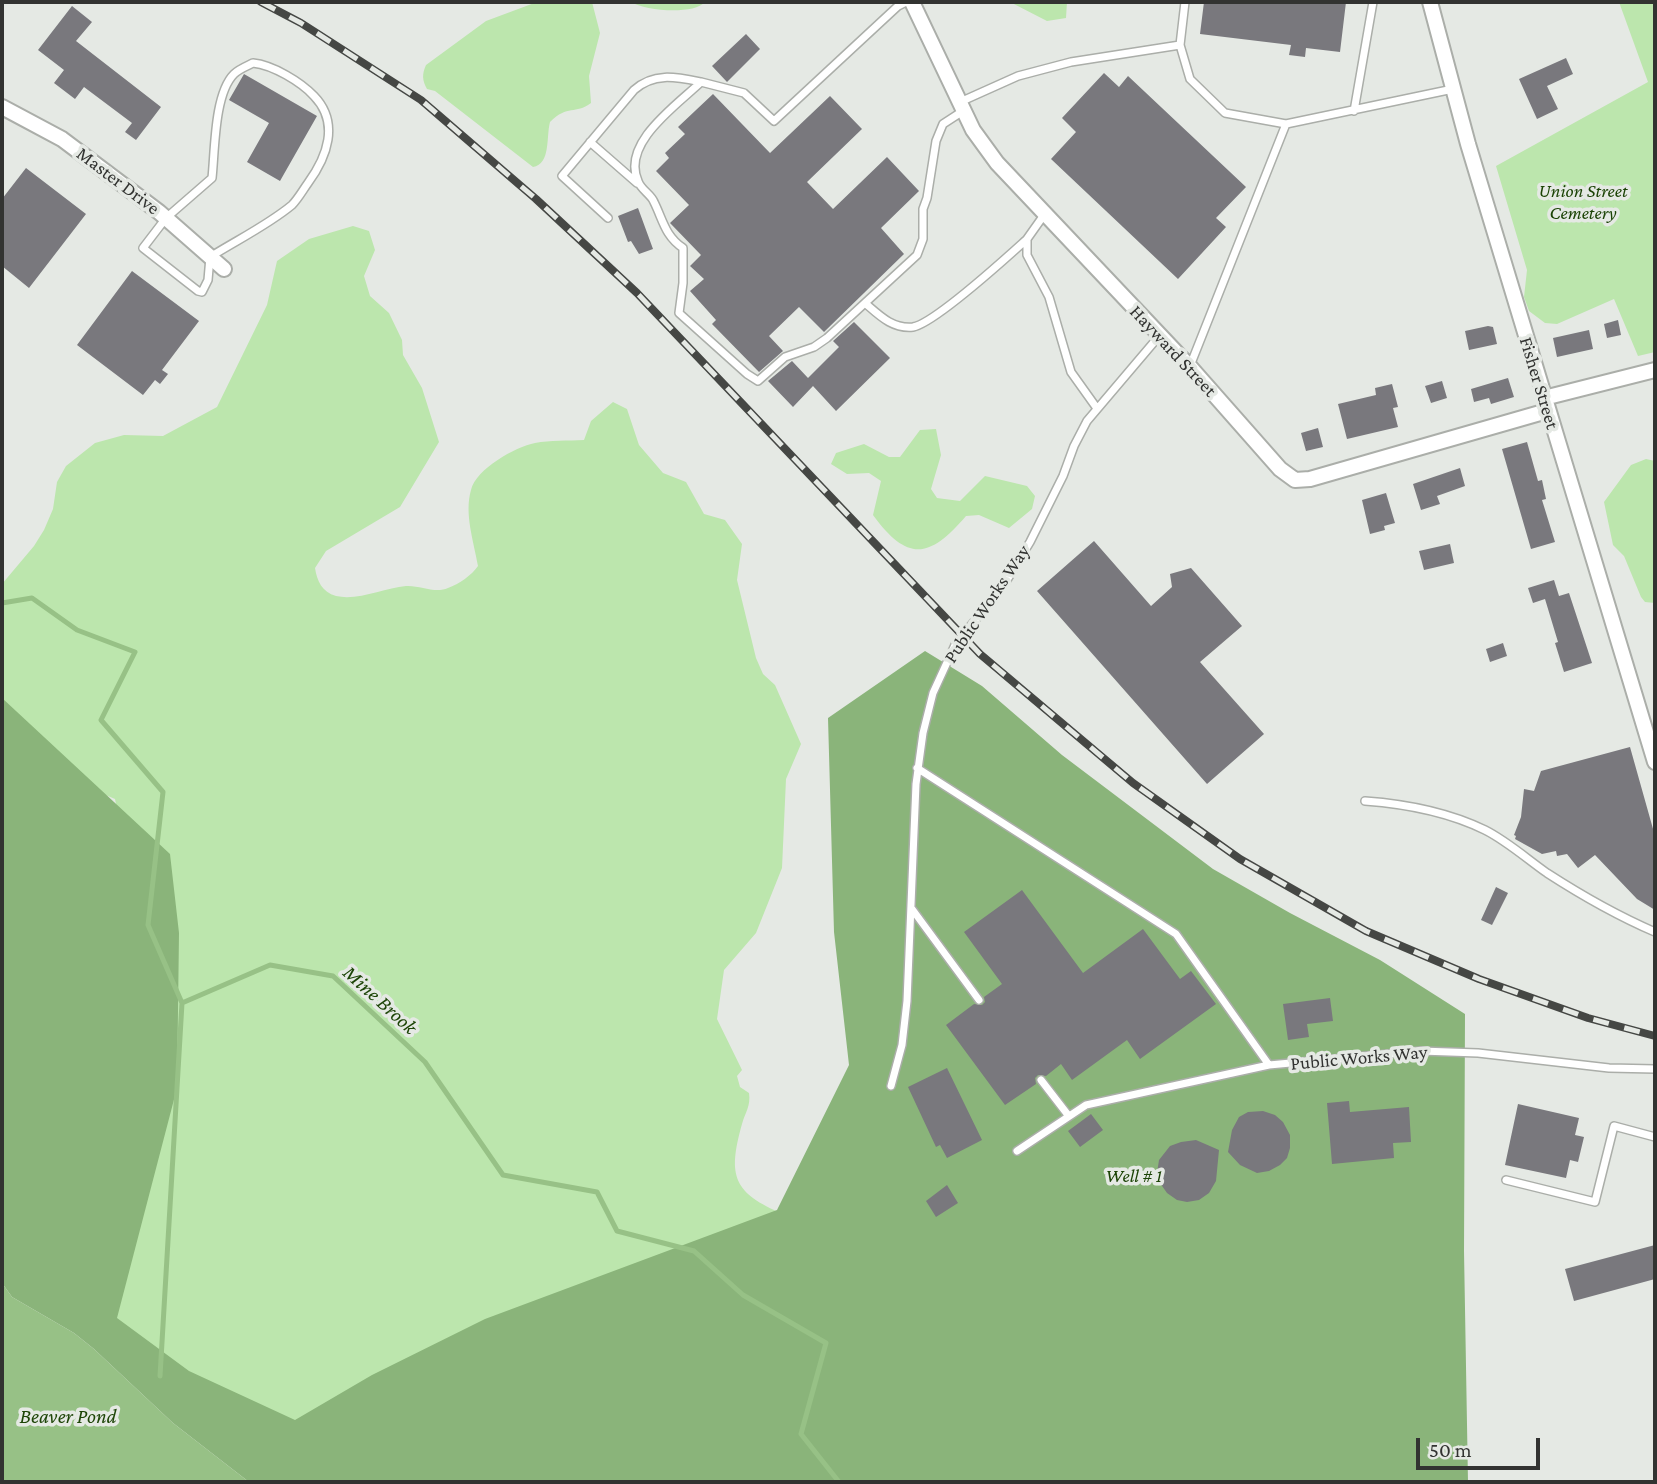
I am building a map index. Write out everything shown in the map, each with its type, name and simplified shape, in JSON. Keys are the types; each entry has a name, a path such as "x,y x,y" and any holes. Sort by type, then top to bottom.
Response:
{"street":[{"name":"Hayward Street","path":"912,2 961,107 976,136 991,156 1190,367 1289,477 1302,481 1655,370"},
{"name":"Fisher Street","path":"1430,2 1546,405 1655,762"},
{"name":"Master Drive","path":"2,107 62,139 166,218 224,269"}],"lane":[{"path":"608,218 562,176 634,90 645,81 669,77 744,93 774,121 898,6 906,2"},
{"path":"1185,2 1180,45 1190,79 1225,113 1286,124 1453,89"},
{"path":"1354,111 1373,2"},
{"path":"590,142 654,202 667,232 682,248 680,313 754,380 762,380 786,357 814,347 827,338 917,255 923,239 923,209 936,141 943,124 961,107 1018,76 1071,62 1180,45"},
{"path":"253,63 263,64 307,88 327,115 330,127 326,151 319,168 293,203 210,257 208,281 202,292 143,248 166,218 212,178 220,104 233,74 253,63"},
{"path":"640,186 635,167 638,146 701,82"},
{"path":"1190,367 1286,124"},
{"path":"865,303 884,320 897,326 914,327 923,323 955,300 1027,239 1044,215"},
{"path":"1027,239 1027,255 1049,297 1071,372 1096,407"},
{"name":"Public Works Way","path":"891,1086 904,1029 918,768 931,702 950,654 1003,585 1030,542 1063,477 1079,435 1096,407 1160,335"},
{"path":"918,768 1163,923 1176,934 1269,1065"},
{"path":"1365,802 1394,803 1450,816 1487,831 1549,874 1626,920 1655,932"},
{"path":"912,909 979,1000"},
{"name":"Public Works Way","path":"1017,1151 1068,1115 1096,1102 1269,1065 1421,1051 1478,1053 1609,1068 1655,1069"},
{"path":"1041,1080 1068,1115"},
{"path":"1506,1180 1595,1202 1614,1126 1655,1137"}],"green space":[{"path":"537,2 592,2 600,33 589,76 591,103 562,113 550,122 543,161 533,167 435,91 427,89 423,77 426,65 486,21"},
{"path":"631,2 705,2 691,9 669,10 647,8"},
{"path":"1010,2 1067,2 1066,18 1047,21"},
{"name":"Union Street Cemetery","path":"1619,2 1655,2 1655,352 1638,356 1614,299 1557,324 1545,323 1529,311 1524,297 1527,270 1496,166 1648,82"},
{"path":"353,226 369,231 375,250 364,276 370,296 389,313 402,340 403,355 422,388 439,442 400,507 326,551 315,568 319,582 327,592 336,596 353,597 406,586 443,590 461,582 478,566 470,528 469,499 474,482 480,474 497,460 527,445 547,441 584,440 591,421 613,402 627,409 639,445 663,473 686,482 704,514 725,520 742,544 737,580 756,658 763,674 775,685 801,744 786,779 782,868 756,933 724,970 717,1019 742,1070 737,1076 740,1087 749,1093 735,1157 738,1181 754,1199 783,1214 277,1482 112,1341 117,809 115,799 84,786 2,730 2,584 44,530 53,509 57,482 66,466 95,443 124,435 163,436 217,407 267,305 277,261 309,239"},
{"path":"936,429 941,455 931,489 937,498 960,501 985,476 1027,486 1035,496 1032,509 1009,528 979,515 966,516 953,530 930,547 908,547 897,541 873,515 881,481 869,473 847,474 831,464 836,453 864,444 889,457 900,457 920,430"},
{"path":"1646,459 1655,461 1655,603 1645,602 1641,597 1624,556 1613,545 1604,502 1631,465"},
{"name":"Well # 1","path":"925,651 982,686 1062,755 1213,869 1380,960 1465,1014 1464,1251 1468,1482 249,1482 173,1423 94,1349 74,1333 12,1297 2,1283 2,698 170,854 179,933 177,1088 117,1318 189,1371 295,1420 372,1375 485,1319 777,1210 849,1065 834,932 828,718"}],"water":[{"name":"Beaver Pond","path":"2,1283 12,1297 74,1333 94,1349 173,1423 249,1482 2,1482"}],"building":[{"path":"1204,2 1346,2 1340,52 1306,48 1305,57 1289,55 1291,45 1200,34"},
{"path":"72,6 92,22 76,41 161,107 136,140 125,132 132,123 84,87 75,99 54,83 64,70 38,50"},
{"path":"746,34 760,49 727,82 712,66"},
{"path":"1566,58 1573,74 1547,86 1558,109 1537,119 1519,79"},
{"path":"1104,73 1119,87 1128,76 1246,187 1216,218 1226,227 1178,279 1051,159 1076,132 1062,118"},
{"path":"244,74 317,116 280,181 247,162 269,123 229,100"},
{"path":"713,94 770,153 830,96 862,129 807,182 833,209 887,157 919,191 881,228 904,254 824,332 799,307 769,336 783,351 759,372 712,324 716,320 690,291 704,279 690,266 701,255 670,223 689,205 656,171 669,158 665,153 685,134 678,127"},
{"path":"26,168 86,214 29,288 2,266 2,199"},
{"path":"638,208 653,249 639,254 631,241 628,242 618,216"},
{"path":"132,271 199,321 162,370 168,374 160,384 155,380 143,395 77,345"},
{"path":"1618,320 1621,335 1607,338 1604,324"},
{"path":"854,322 890,358 836,411 813,386 793,407 768,381 792,361 808,378 839,347 833,341"},
{"path":"1493,327 1497,344 1469,350 1465,331"},
{"path":"1589,330 1593,349 1557,357 1553,338"},
{"path":"1508,378 1514,397 1491,404 1489,398 1474,402 1471,389"},
{"path":"1442,381 1447,398 1431,403 1425,386"},
{"path":"1392,384 1398,407 1393,408 1398,427 1347,439 1338,404 1376,395 1375,388"},
{"path":"1318,428 1323,447 1306,451 1301,433"},
{"path":"1527,442 1538,481 1542,480 1546,499 1542,500 1555,542 1531,549 1502,449"},
{"path":"1460,468 1465,486 1437,496 1440,504 1421,510 1413,484"},
{"path":"1386,493 1395,523 1384,526 1385,530 1370,534 1362,500"},
{"path":"1094,541 1151,606 1172,587 1170,574 1191,568 1242,626 1200,662 1264,734 1207,784 1037,591"},
{"path":"1450,544 1454,563 1424,570 1419,551"},
{"path":"1554,580 1559,596 1569,593 1592,663 1564,672 1545,599 1533,603 1528,588"},
{"path":"1503,643 1507,656 1490,662 1486,649"},
{"path":"1630,747 1655,836 1655,910 1637,899 1595,855 1578,868 1567,854 1557,856 1556,851 1542,854 1515,839 1514,835 1521,817 1524,789 1534,791 1541,771"},
{"path":"1496,887 1508,893 1492,925 1481,920"},
{"path":"1022,890 1083,973 1143,929 1180,979 1191,971 1216,1004 1140,1059 1127,1040 1072,1080 1061,1064 1046,1076 1038,1075 1035,1078 1036,1084 1005,1105 946,1025 974,1004 982,1005 985,1002 984,997 1002,984 964,932"},
{"path":"1330,998 1333,1021 1307,1024 1309,1037 1288,1040 1283,1004"},
{"path":"947,1068 982,1140 947,1158 940,1145 936,1147 908,1087"},
{"path":"1349,1101 1350,1112 1409,1107 1411,1142 1393,1143 1394,1158 1332,1164 1327,1103"},
{"path":"1518,1104 1579,1118 1575,1135 1584,1137 1578,1162 1570,1160 1566,1178 1505,1165"},
{"path":"1263,1111 1275,1115 1283,1122 1290,1135 1290,1148 1287,1158 1280,1165 1257,1173 1240,1165 1228,1152 1232,1130 1239,1117 1248,1112"},
{"path":"1091,1114 1103,1130 1080,1147 1068,1131"},
{"path":"1196,1140 1219,1150 1216,1181 1209,1193 1199,1200 1177,1200 1167,1193 1160,1183 1157,1173 1159,1160 1170,1146"},
{"path":"947,1185 958,1203 936,1217 926,1201"},
{"path":"1655,1245 1655,1279 1574,1301 1565,1269"}],"waterway":[{"name":"Mine Brook","path":"2,603 32,598 77,630 135,652 101,720 163,792 148,925 182,1003 270,965 333,976 425,1062 503,1175 597,1192 617,1231 694,1251 743,1295 826,1343 801,1434 839,1482"},
{"path":"160,1376 182,1003"}],"railway":[{"path":"261,2 301,23 421,100 536,199 637,293 980,654 1133,783 1240,859 1366,931 1479,979 1588,1018 1655,1036"}]}
